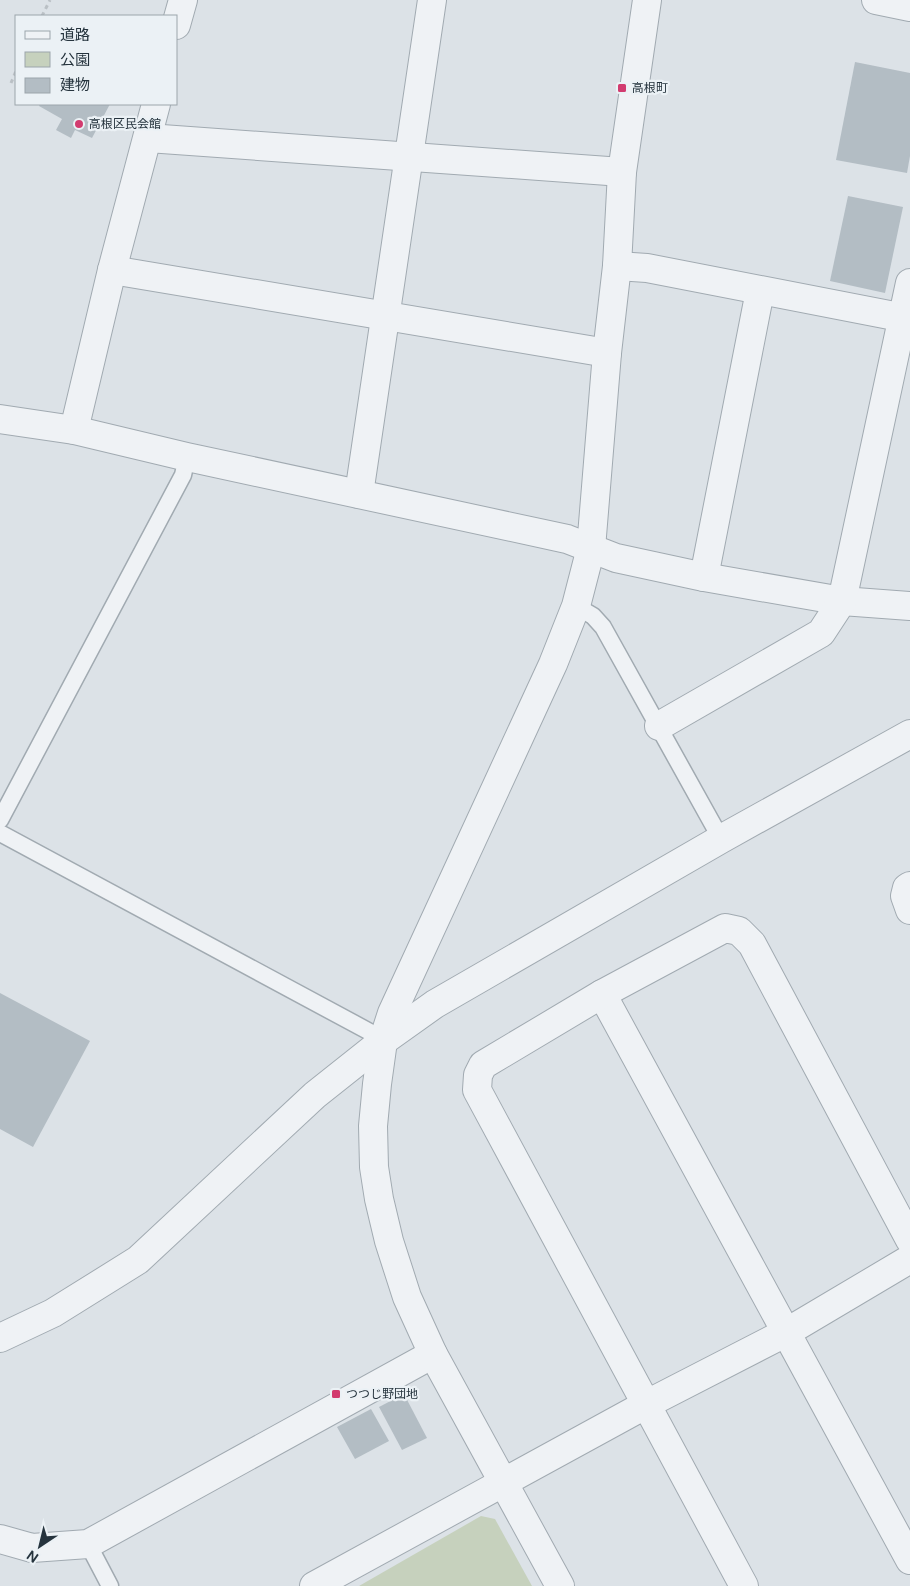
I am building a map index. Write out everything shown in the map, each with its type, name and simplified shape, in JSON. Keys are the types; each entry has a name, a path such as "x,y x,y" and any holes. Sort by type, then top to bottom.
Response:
{"street":[{"path":"178,17 182,0"},
{"path":"359,494 432,0"},
{"path":"560,1586 433,1354 407,1297 389,1241 379,1199 374,1167 373,1126 383,1041 392,1013 554,664 576,606 590,548 607,353 617,266 622,172 647,0"},
{"path":"876,0 910,7"},
{"path":"74,430 112,270 156,105"},
{"path":"148,138 622,172"},
{"path":"617,266 646,268 907,318"},
{"path":"112,270 607,353"},
{"path":"659,726 821,634 842,601 907,318 910,283"},
{"path":"704,577 760,291"},
{"path":"0,419 74,430 187,457 568,539 616,558 704,577 842,601 910,606"},
{"path":"0,1338 53,1313 138,1260 315,1095 383,1041 435,1004 721,839 910,734"},
{"path":"910,886 907,888 905,896 910,910"},
{"path":"744,1586 477,1090 478,1075 484,1065 602,994 724,928 739,931 752,944 910,1240"},
{"path":"602,994 910,1560"},
{"path":"314,1586 646,1405 787,1332 910,1259"},
{"path":"0,1539 32,1548 88,1544 433,1354"}],"lane":[{"path":"0,820 183,475 187,457"},
{"path":"576,606 593,616 603,627 721,839"},
{"path":"0,833 368,1030 383,1041"},
{"path":"88,1544 110,1586"}],"path":[{"path":"42,15 50,0"},
{"path":"11,83 15,73"}],"green space":[{"path":"481,1516 495,1519 532,1586 359,1586"}],"building":[{"path":"855,62 910,73 910,156 907,173 836,160"},
{"name":"高根区民会館","path":"109,105 92,138 75,130 71,138 56,130 62,119 39,106"},
{"path":"848,196 903,207 885,293 830,281"},
{"path":"0,993 90,1041 33,1147 0,1129"},
{"path":"404,1394 427,1438 402,1450 379,1407"},
{"path":"371,1409 389,1441 355,1459 337,1427"}],"place":[{"name":"高根町","path":"622,88"},
{"name":"高根区民会館","path":"79,124"},
{"name":"つつじ野団地","path":"336,1394"}]}
